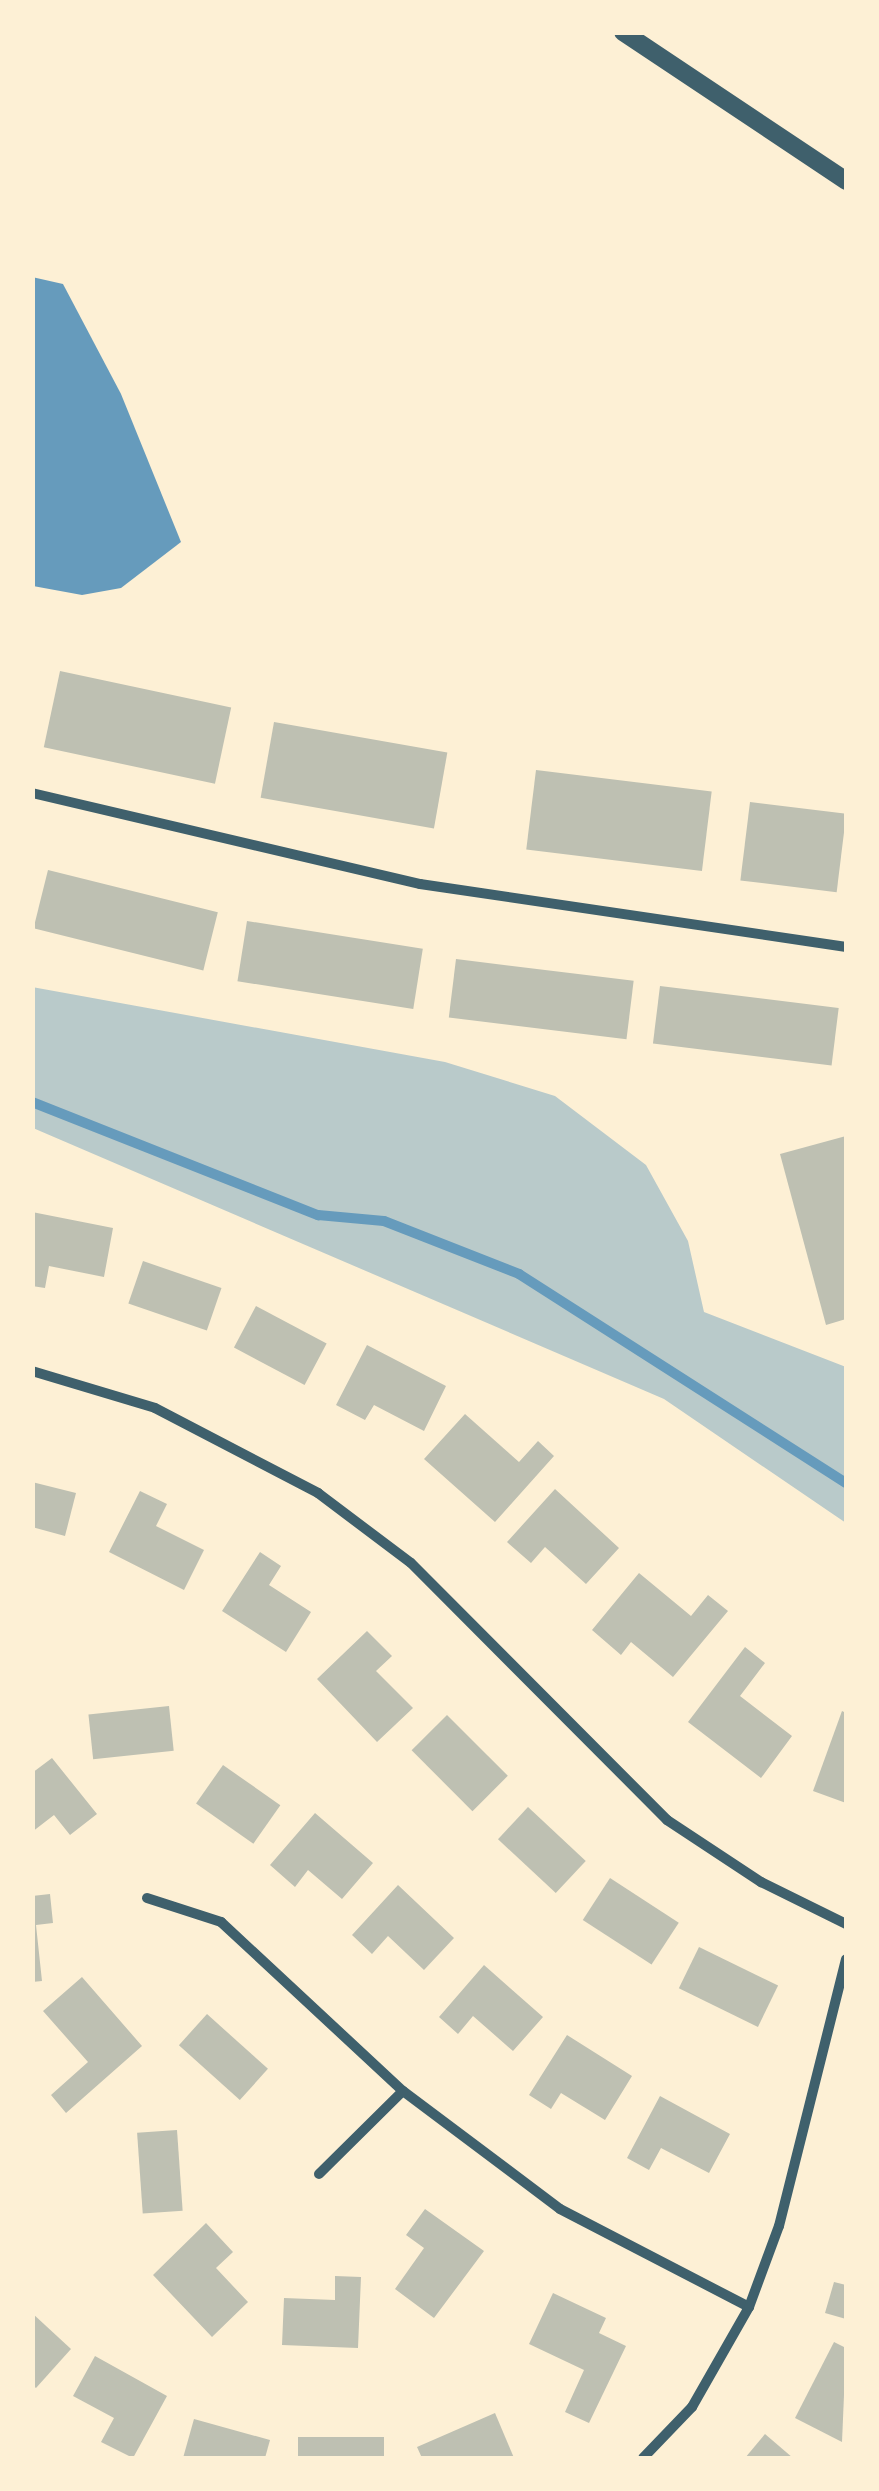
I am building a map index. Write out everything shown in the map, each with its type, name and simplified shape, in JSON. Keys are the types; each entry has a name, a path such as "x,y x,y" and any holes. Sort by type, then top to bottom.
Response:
{"street":[{"path":"622,32 846,181"},
{"path":"32,793 420,884 846,947"},
{"path":"32,1371 155,1408 318,1492 412,1564 667,1820 761,1882 846,1924"},
{"path":"148,1898 221,1922 403,2092 560,2209 749,2307"},
{"path":"643,2458 692,2407 749,2307 780,2226 846,1959"},
{"path":"319,2174 403,2092"}],"shaded area":[{"path":"32,987 445,1062 555,1096 646,1165 688,1241 704,1312 846,1367 846,1523 664,1399 33,1128"}],"water":[{"path":"32,277 63,284 121,394 181,542 121,588 82,595 33,586"}],"building":[{"path":"60,671 231,707 215,784 44,747"},
{"path":"274,722 447,753 434,828 261,798"},
{"path":"536,770 712,792 702,871 526,849"},
{"path":"750,802 846,814 837,892 740,880"},
{"path":"48,870 218,912 203,971 33,928"},
{"path":"247,921 423,949 413,1009 237,981"},
{"path":"456,959 634,981 626,1039 449,1018"},
{"path":"660,986 839,1008 832,1066 653,1044"},
{"path":"846,1136 846,1319 826,1325 780,1154"},
{"path":"32,1212 113,1228 104,1277 49,1266 45,1288 32,1286"},
{"path":"143,1261 221,1288 207,1331 128,1304"},
{"path":"256,1306 327,1344 305,1385 234,1347"},
{"path":"367,1345 446,1386 424,1431 374,1405 365,1420 336,1405"},
{"path":"465,1414 519,1462 538,1441 554,1456 495,1522 424,1459"},
{"path":"32,1482 76,1493 65,1536 32,1527"},
{"path":"555,1489 619,1548 586,1584 545,1547 531,1563 507,1542"},
{"path":"140,1491 167,1504 156,1526 204,1550 184,1590 109,1552"},
{"path":"260,1552 281,1566 269,1585 311,1612 286,1652 222,1611"},
{"path":"639,1573 691,1616 708,1595 728,1611 673,1677 631,1642 621,1655 592,1630"},
{"path":"367,1631 392,1656 376,1671 413,1708 377,1742 317,1679"},
{"path":"745,1647 765,1663 740,1696 792,1736 761,1778 688,1722"},
{"path":"169,1706 174,1751 93,1759 88,1714"},
{"path":"842,1711 846,1713 846,1803 813,1791"},
{"path":"447,1715 508,1776 472,1811 412,1750"},
{"path":"52,1758 97,1814 70,1835 54,1815 32,1832 32,1773"},
{"path":"223,1765 280,1805 253,1844 196,1804"},
{"path":"528,1807 586,1861 556,1893 498,1839"},
{"path":"315,1813 373,1863 342,1899 308,1870 295,1887 270,1865"},
{"path":"610,1878 679,1923 652,1965 583,1920"},
{"path":"398,1885 454,1938 424,1970 388,1936 372,1954 352,1935"},
{"path":"50,1894 53,1923 36,1925 42,1981 32,1982 32,1896"},
{"path":"699,1947 778,1986 758,2027 679,1988"},
{"path":"484,1965 543,2017 513,2051 473,2016 458,2034 439,2017"},
{"path":"82,1977 142,2046 66,2113 51,2095 88,2062 43,2011"},
{"path":"207,2014 268,2069 240,2100 179,2045"},
{"path":"567,2035 632,2076 605,2120 561,2093 551,2109 529,2095"},
{"path":"660,2096 730,2134 709,2173 661,2148 649,2170 627,2158"},
{"path":"177,2130 183,2211 143,2214 137,2133"},
{"path":"425,2209 484,2251 434,2318 395,2289 424,2248 406,2235"},
{"path":"206,2223 233,2252 216,2268 248,2302 212,2337 153,2275"},
{"path":"335,2276 361,2277 358,2348 282,2345 284,2298 335,2300"},
{"path":"834,2282 846,2285 846,2319 825,2313"},
{"path":"553,2293 606,2318 599,2333 626,2346 589,2423 565,2412 584,2370 529,2344"},
{"path":"32,2313 71,2349 36,2388 32,2385"},
{"path":"834,2342 846,2348 842,2442 795,2418"},
{"path":"95,2356 167,2396 133,2458 101,2442 114,2418 73,2396"},
{"path":"495,2413 514,2458 422,2458 417,2447"},
{"path":"194,2419 270,2440 265,2458 183,2458"},
{"path":"765,2434 793,2458 745,2458"},
{"path":"298,2437 384,2437 384,2458 298,2458"}],"waterway":[{"path":"32,1102 318,1215 384,1221 519,1274 846,1483"}]}
